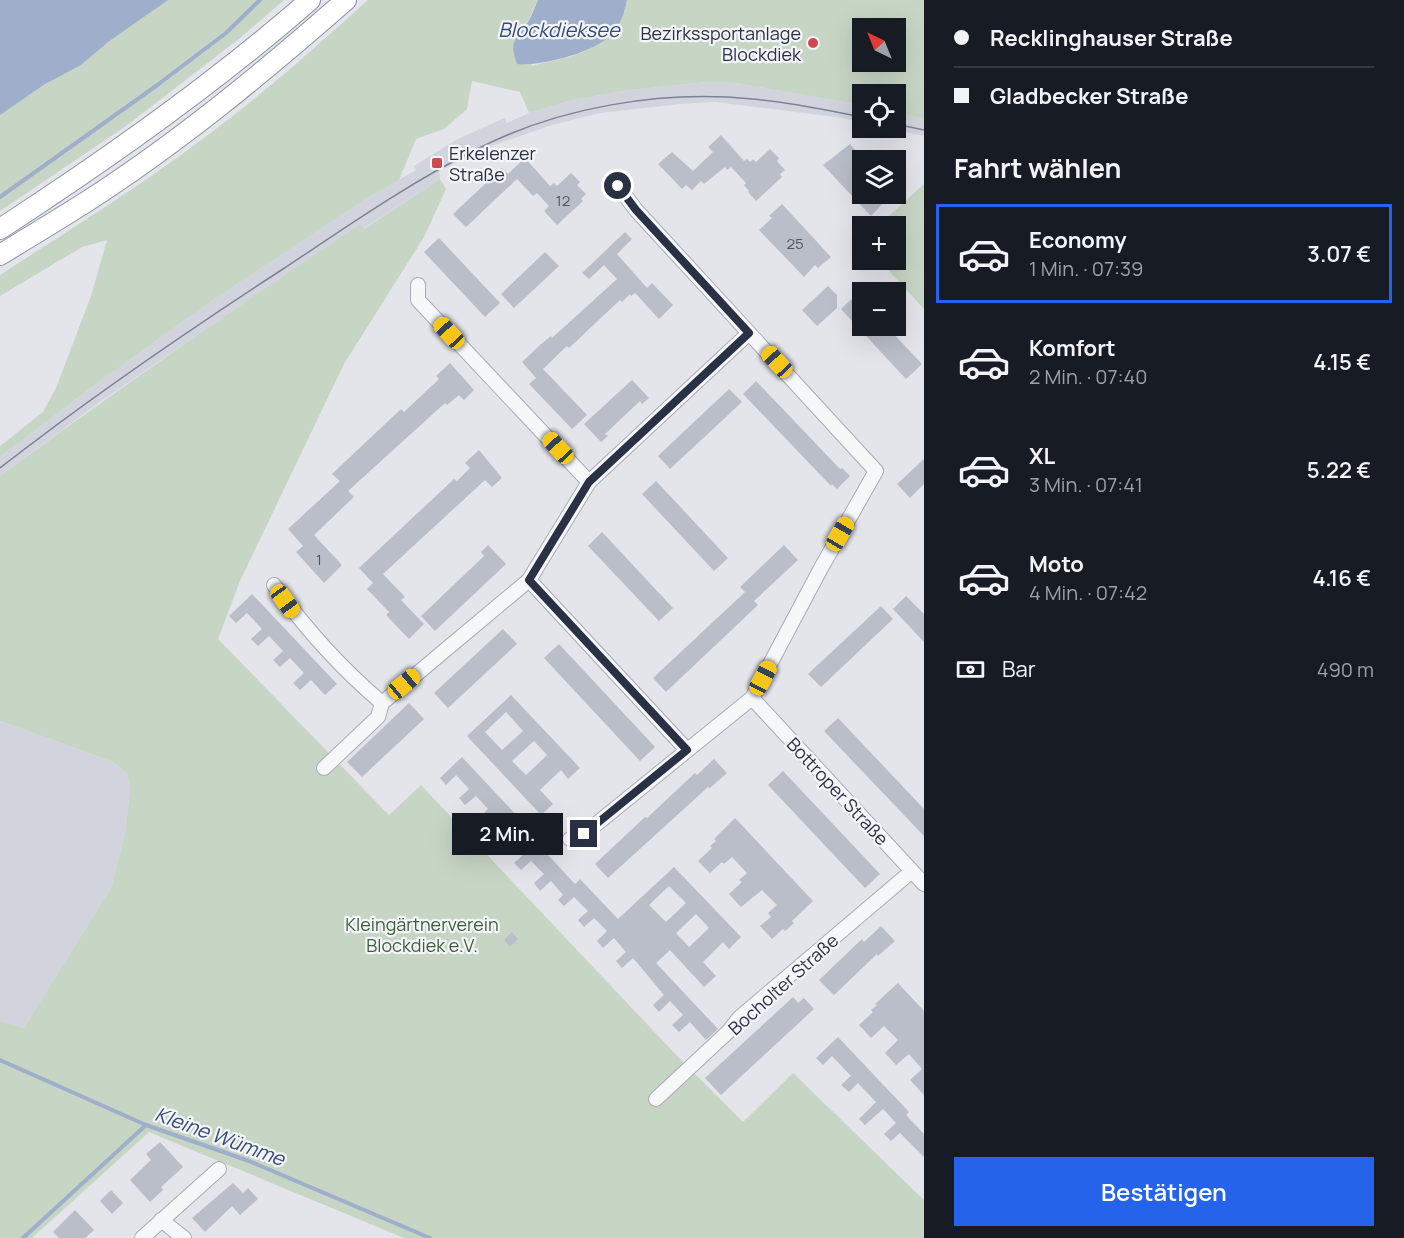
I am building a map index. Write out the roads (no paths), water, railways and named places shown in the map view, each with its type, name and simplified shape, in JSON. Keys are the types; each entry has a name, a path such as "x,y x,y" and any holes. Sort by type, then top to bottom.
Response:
{"highway":[{"path":"0,229 81,177 150,128 310,0"},
{"path":"0,255 87,201 163,147 237,92 346,0"}],"street":[{"path":"570,840 584,834 752,698 876,471 636,210 618,186"},
{"path":"418,285 418,300 589,482"},
{"path":"324,768 378,717 382,703 529,580 589,482 749,333"},
{"path":"529,580 687,750"},
{"path":"274,585 297,617 382,703"},
{"name":"Bottroper Straße","path":"752,698 924,884"},
{"name":"Bocholter Straße","path":"656,1099 729,1031 739,1018 912,871"},
{"path":"142,1238 219,1168"},
{"path":"161,1220 184,1238"}],"water":[{"path":"0,0 168,0 108,42 81,65 45,84 0,115"},
{"name":"Blockdieksee","path":"538,0 627,0 617,27 604,41 567,57 540,63 517,64 515,41 528,22"}],"waterway":[{"path":"0,197 226,33 260,0"},
{"name":"Kleine Wümme","path":"0,1060 146,1125 249,1161 430,1238"},
{"path":"23,1238 146,1125"}],"tram line":[{"path":"0,468 139,366 354,222 427,176 509,134 576,112 611,105 682,97 766,100 852,115"},
{"path":"906,126 924,130"}],"place":[{"name":"Bezirkssportanlage Blockdiek","path":"813,43"},
{"name":"Erkelenzer Straße","path":"437,163"}],"park label":[{"name":"Kleingärtnerverein Blockdiek e.V.","path":"422,934"}]}
